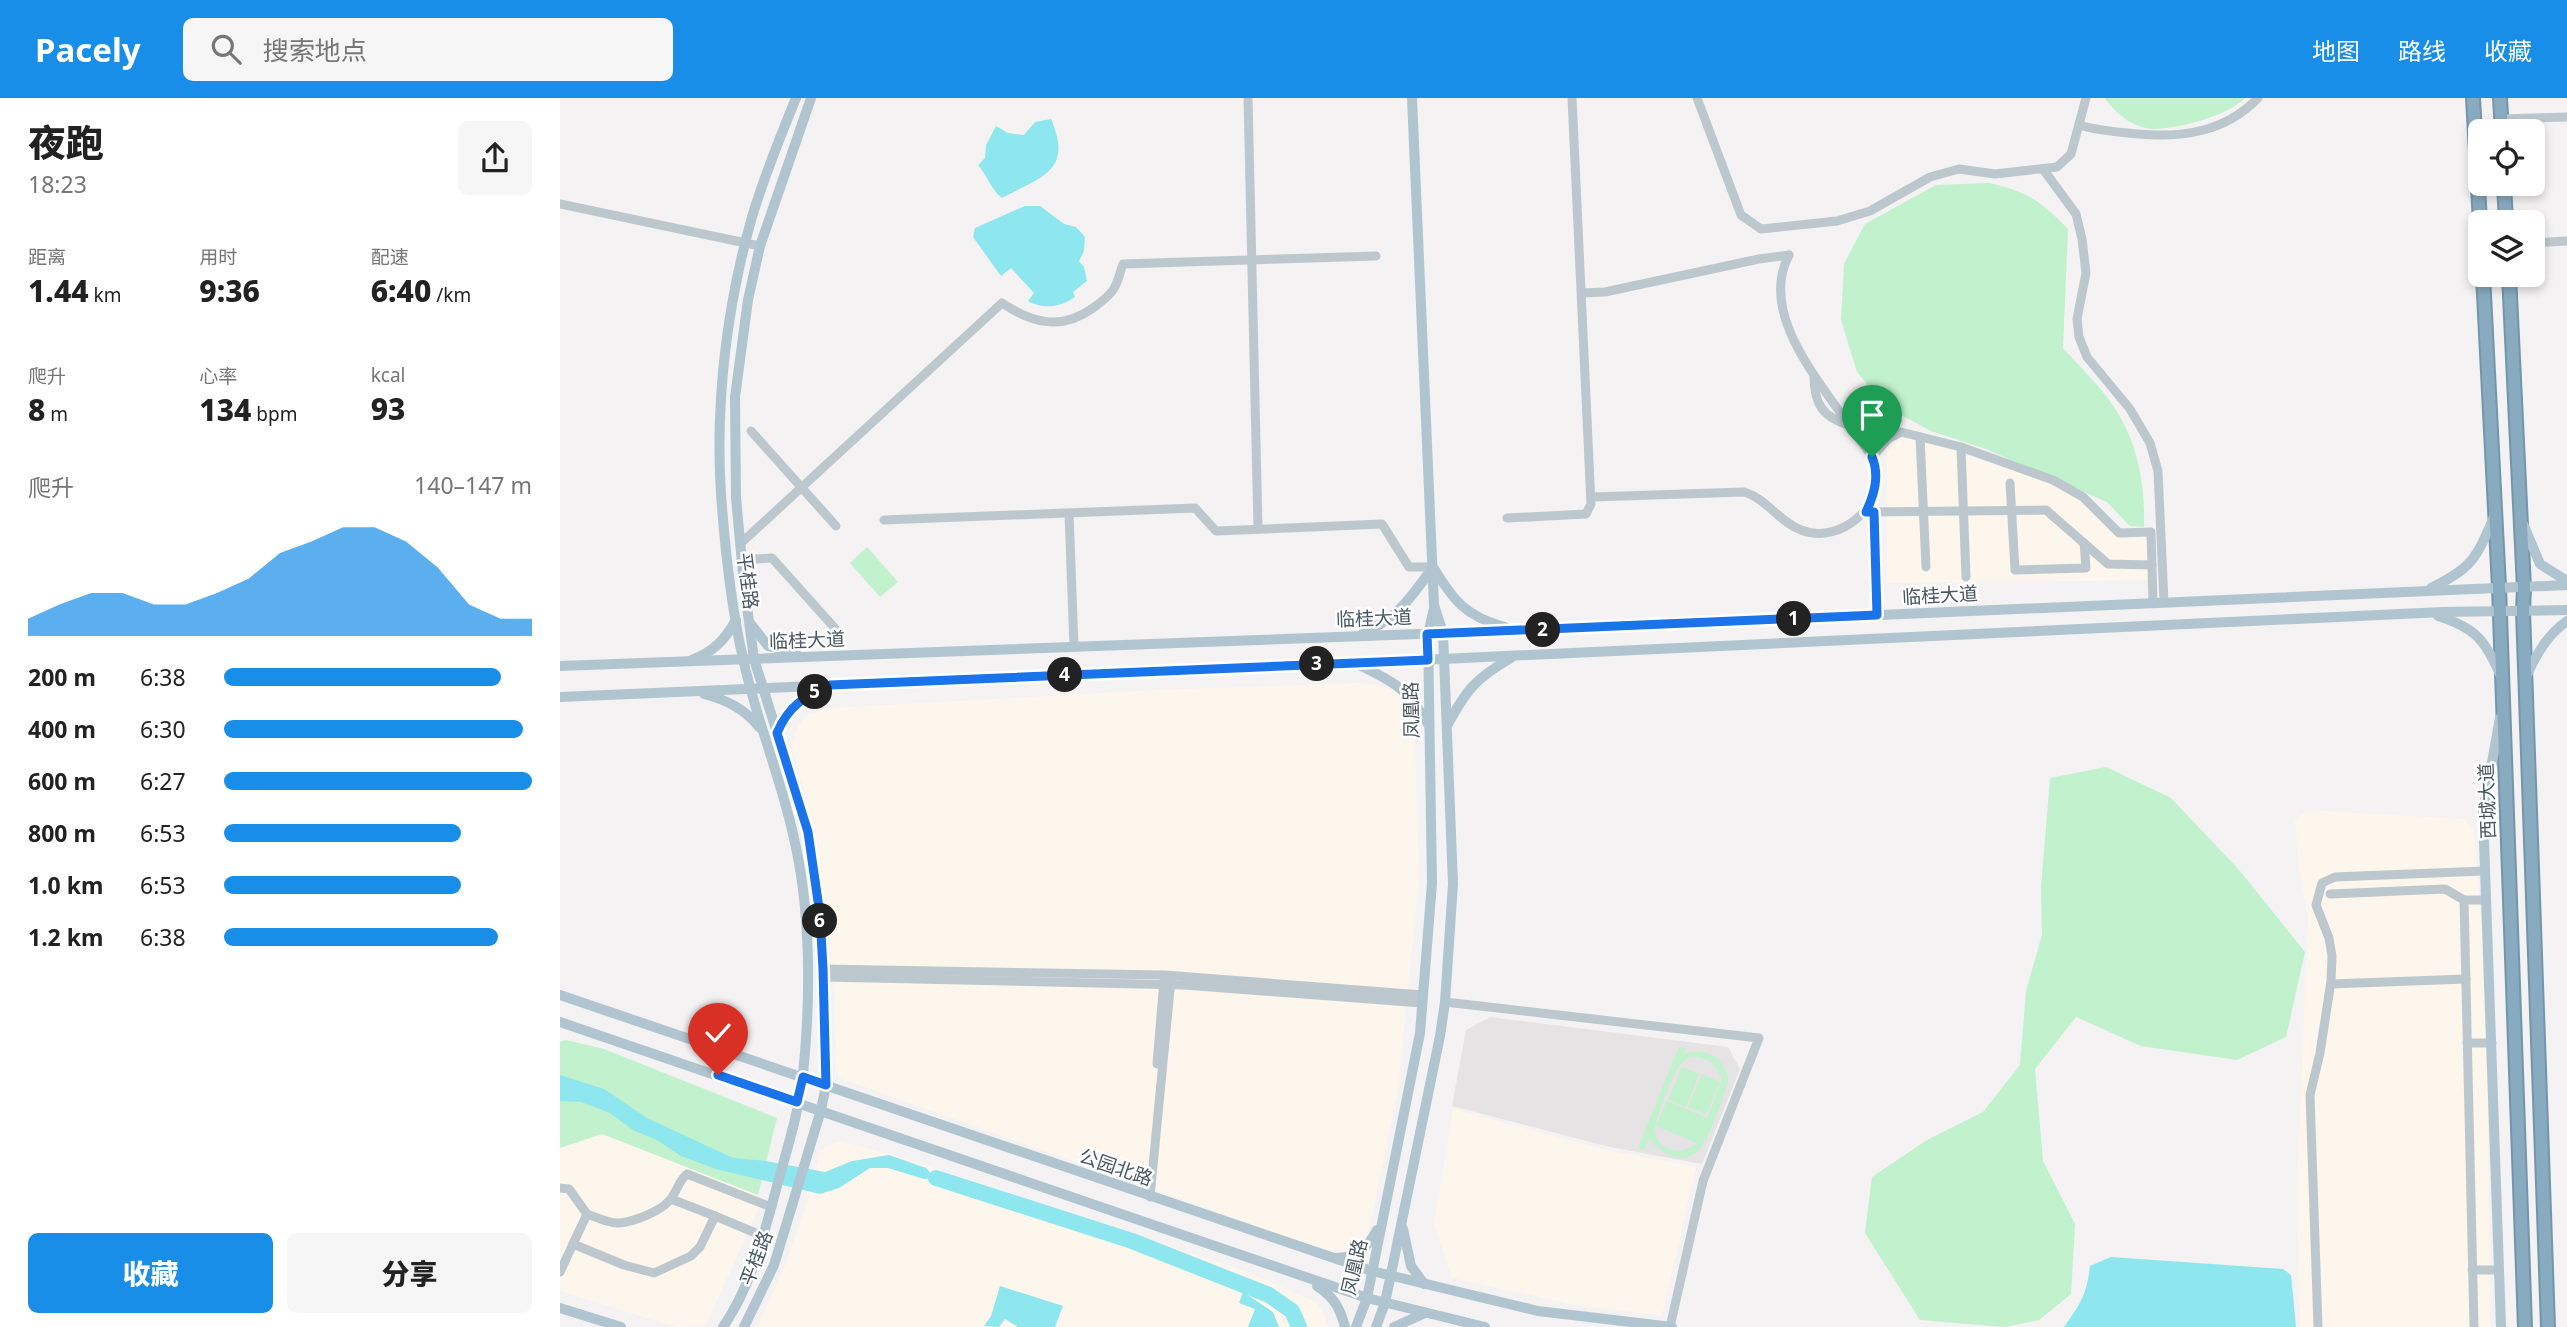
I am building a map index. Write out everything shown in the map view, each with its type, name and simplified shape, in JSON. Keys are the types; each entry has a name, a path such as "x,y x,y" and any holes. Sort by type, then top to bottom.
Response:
{"highway":[{"path":"2473,98 2479,210"},
{"path":"2500,98 2501,119"},
{"name":"西城大道","path":"2484,287 2500,612 2524,1325"},
{"path":"2510,287 2524,588 2549,1325"}],"main road":[{"name":"平桂路","path":"723,1327 754,1269 790,1137 803,1077 807,1003 805,910 794,835 763,730 756,687 731,596 721,492 719,411 730,318 745,243 772,159 796,98"},
{"name":"平桂路","path":"749,660 749,622 736,498 735,397 748,300 760,246 811,98"},
{"path":"1412,98 1434,606"},
{"path":"2426,591 2454,577 2471,564 2495,515"},
{"path":"2521,517 2540,564 2567,583"},
{"path":"1433,567 1455,599 1473,616 1487,623 1517,631"},
{"path":"1356,637 1381,625 1401,611 1433,567"},
{"name":"临桂大道","path":"560,666 1517,631 2524,588 2567,583"},
{"name":"凤凰路","path":"1376,1327 1385,1303 1445,1002 1452,884 1443,634 1434,606"},
{"name":"凤凰路","path":"1356,1327 1367,1298 1420,1033 1432,883 1427,634 1434,606"},
{"path":"560,697 2428,613 2567,610"},
{"path":"2428,613 2467,627 2484,641 2502,680"},
{"path":"684,662 709,652 720,643 736,621"},
{"path":"2525,679 2537,654 2551,634 2567,621"},
{"path":"749,622 768,646 819,657"},
{"path":"1446,729 1473,684 1486,672 1515,656"},
{"path":"1354,663 1387,678 1407,692 1429,727"},
{"path":"777,733 784,717 795,705 830,685"},
{"name":"平桂路","path":"744,1327 774,1265 821,1110 826,1085 820,915 808,832 777,733 756,687"},
{"path":"691,690 722,698 739,707 763,730"},
{"path":"2501,1327 2483,812 2503,702"},
{"name":"公园北路","path":"560,995 1372,1271 1538,1311 1671,1327"},
{"path":"560,1021 1367,1298 1485,1327"},
{"path":"1332,1258 1348,1257 1364,1250 1383,1218"},
{"path":"1402,1222 1411,1266 1424,1284"},
{"path":"1300,1275 1331,1295 1341,1310 1345,1327"},
{"path":"560,1308 621,1327"},
{"path":"1394,1327 1426,1313"}],"street":[{"path":"1248,98 1258,529"},
{"path":"1507,518 1586,514 1592,497 1572,98"},
{"path":"1697,98 1741,215 1760,229 1837,221 1871,211 1930,177 1959,169 1995,174 2057,167 2071,154 2086,98"},
{"path":"2079,125 2104,132 2165,136 2193,133 2216,127 2244,112 2258,98"},
{"path":"2545,120 2567,117"},
{"path":"2043,169 2076,214 2082,239 2086,273 2077,319 2079,337 2087,357 2130,409 2150,443 2158,471 2159,603"},
{"path":"560,204 760,246"},
{"path":"2545,242 2567,241"},
{"path":"1582,293 1605,292 1789,255 1782,271 1786,323 1814,376 1872,457 1876,471 1870,512 1877,615"},
{"path":"740,544 1002,303 1032,320 1046,323 1062,321 1088,311 1105,298 1113,290 1123,264 1376,256"},
{"path":"1814,376 1814,388 1824,412 1833,420 1849,425"},
{"path":"751,431 836,526"},
{"path":"1872,457 1895,434 1901,432 1994,457 2075,491 2119,533 2151,532 2152,565 2159,603"},
{"path":"1920,438 1926,567"},
{"path":"1961,447 1966,577"},
{"path":"2010,483 2015,570 2086,568 2084,543"},
{"path":"1592,497 1744,492 1756,497 1800,530 1828,532 1854,522 1870,512 2046,510 2108,564 2152,565"},
{"path":"884,520 1195,508 1216,531 1382,524 1409,567 1433,567"},
{"path":"1069,513 1074,647"},
{"path":"741,560 772,558 840,635"},
{"path":"2318,1327 2310,1095 2331,984 2332,950 2316,905 2320,889 2324,881 2334,877 2484,871"},
{"path":"2330,894 2445,889 2464,900 2485,900"},
{"path":"2464,900 2474,1327"},
{"path":"823,973 1168,980 1422,999"},
{"path":"2331,984 2466,979"},
{"path":"1147,1196 1168,980"},
{"path":"1445,1002 1759,1038 1703,1181 1671,1327"},
{"path":"2467,1043 2492,1043"},
{"path":"560,1188 569,1189 587,1214 617,1224 663,1207 687,1174 771,1207"},
{"path":"671,1199 763,1236"},
{"path":"560,1272 587,1214"},
{"path":"573,1244 624,1265 654,1273 691,1256 700,1247 715,1216"},
{"path":"2473,1270 2499,1270"}],"shaded area":[{"path":"1904,436 2055,483 2065,488 2119,536 2156,534 2157,580 1887,583 1887,443"},
{"path":"1357,683 1378,685 1396,692 1410,704 1414,713 1419,878 1398,1089 1369,1230 1361,1242 1350,1249 1330,1250 1316,1247 839,1078 836,1069 835,1008 828,920 815,833 792,748 797,728 807,715 831,708 1157,690"},
{"path":"2306,810 2464,819 2474,831 2487,992 2490,1327 2300,1327 2297,1191 2308,915 2300,874 2295,820"},
{"path":"1490,1017 1728,1047 1740,1069 1702,1164 1610,1147 1452,1106 1466,1030"},
{"path":"1453,1109 1607,1150 1696,1167 1662,1316 1571,1304 1452,1278 1434,1225"},
{"path":"602,1133 758,1195 762,1201 706,1325 676,1327 560,1291 560,1148"},
{"path":"841,1141 916,1162 1250,1273 1316,1302 1328,1327 757,1327 786,1263 810,1194 820,1152 828,1145"}],"green space":[{"path":"2105,98 2245,98 2227,110 2203,120 2154,129 2139,126 2126,119"},
{"path":"1989,183 2033,198 2068,229 2063,348 2108,399 2129,435 2141,480 2144,527 2130,526 2107,502 1986,449 1931,431 1888,408 1857,372 1841,320 1844,264 1865,224 1936,185"},
{"path":"867,547 898,582 880,597 850,563"},
{"path":"2106,767 2171,798 2240,871 2305,952 2286,1037 2237,1060 2141,1046 2076,1017 2035,1069 2043,1161 2075,1224 2071,1294 2039,1320 2005,1327 1920,1320 1865,1233 1872,1177 1927,1140 1983,1112 2020,1065 2026,991 2042,935 2041,887 2050,778"},
{"path":"566,1040 604,1049 777,1118 758,1195 602,1134 560,1148 560,1042"},
{"path":"1679,1047 1685,1048 1683,1054 1699,1051 1713,1055 1723,1065 1728,1080 1701,1148 1695,1154 1680,1158 1666,1153 1649,1138 1644,1150 1638,1148","holes":["1691,1057 1715,1065 1722,1080 1707,1118 1667,1101 1656,1126 1697,1143 1685,1150 1672,1150 1660,1143 1657,1137 1655,1130 1658,1116 1678,1067"]},
{"path":"1682,1067 1699,1074 1686,1107 1668,1100"},
{"path":"1702,1074 1720,1082 1706,1114 1688,1107"}],"water":[{"path":"1051,119 1057,137 1056,162 1040,178 1002,198 978,165 985,158 986,145 996,126 1008,133 1024,135 1035,122"},
{"path":"1025,206 1040,206 1064,224 1076,227 1085,237 1084,251 1079,261 1084,267 1087,281 1073,292 1075,297 1064,303 1046,306 1028,301 1034,293 1011,268 1001,276 973,237 975,228"},
{"path":"560,1075 604,1089 647,1118 733,1158 825,1172 852,1161 889,1155 926,1168 936,1178 924,1179 888,1168 870,1168 839,1188 820,1194 716,1169 681,1156 657,1140 633,1130 610,1113 581,1102 560,1101"},
{"path":"2111,1257 2283,1269 2291,1275 2296,1327 2064,1327 2082,1299 2090,1266"},
{"path":"1000,1286 1063,1306 1055,1327 1018,1327 1005,1319 999,1327 984,1326 991,1316"},
{"path":"1243,1292 1273,1312 1279,1327 1248,1327 1255,1309 1239,1303"}],"waterway":[{"path":"936,1178 1132,1241 1269,1295 1292,1311 1299,1327"}],"route":[{"path":"718,1075 797,1102 803,1077 826,1085 820,915 808,832 777,733 784,717 810,695 830,685 1428,660 1427,634 1877,615 1874,512 1866,512 1875,489 1876,471 1872,457"}]}
